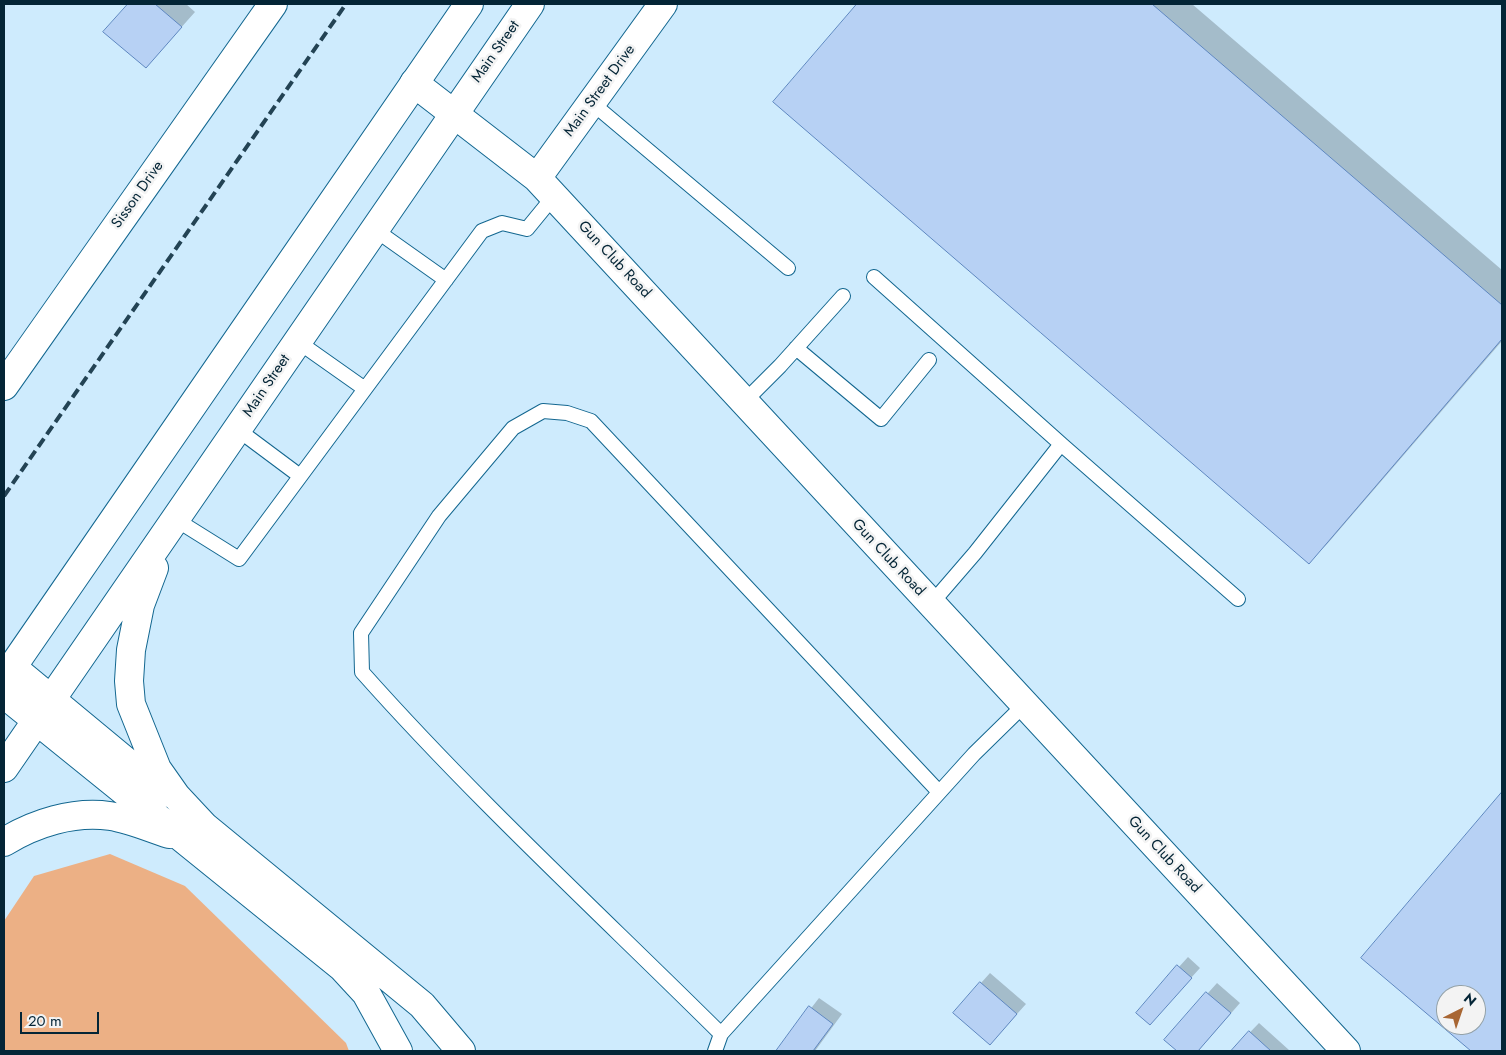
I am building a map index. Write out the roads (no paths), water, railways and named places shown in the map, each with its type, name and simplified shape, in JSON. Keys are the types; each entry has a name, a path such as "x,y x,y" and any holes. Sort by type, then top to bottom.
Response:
{"main road":[{"name":"Sisson Drive","path":"4,384 273,4"},
{"path":"461,1051 422,1005 193,832 44,709 8,673 469,4"},
{"name":"Main Street","path":"4,768 530,4"},
{"name":"Main Street Drive","path":"546,187 592,103 663,4"},
{"name":"Gun Club Road","path":"414,83 546,187 1346,1051"},
{"path":"173,523 140,604 131,650 129,681 131,704 157,769 176,796 193,832 342,968 366,993 398,1051"},
{"path":"4,694 44,709"},
{"path":"4,842 48,820 82,815 110,816 193,832"}],"lane":[{"path":"592,103 788,268"},
{"path":"173,523 239,559 482,231 502,223 527,229 546,187"},
{"path":"374,229 446,280"},
{"path":"874,277 1238,599"},
{"path":"744,402 843,296"},
{"path":"297,341 365,389"},
{"path":"796,348 881,419 929,360"},
{"path":"721,1034 475,791 402,717 362,672 361,633 439,516 513,428 543,411 567,413 592,421 940,792"},
{"path":"237,429 300,476"},
{"path":"931,604 975,553 1061,444"},
{"path":"714,1051 721,1034 940,792 1024,705"}],"railway":[{"path":"4,496 346,4"}]}
